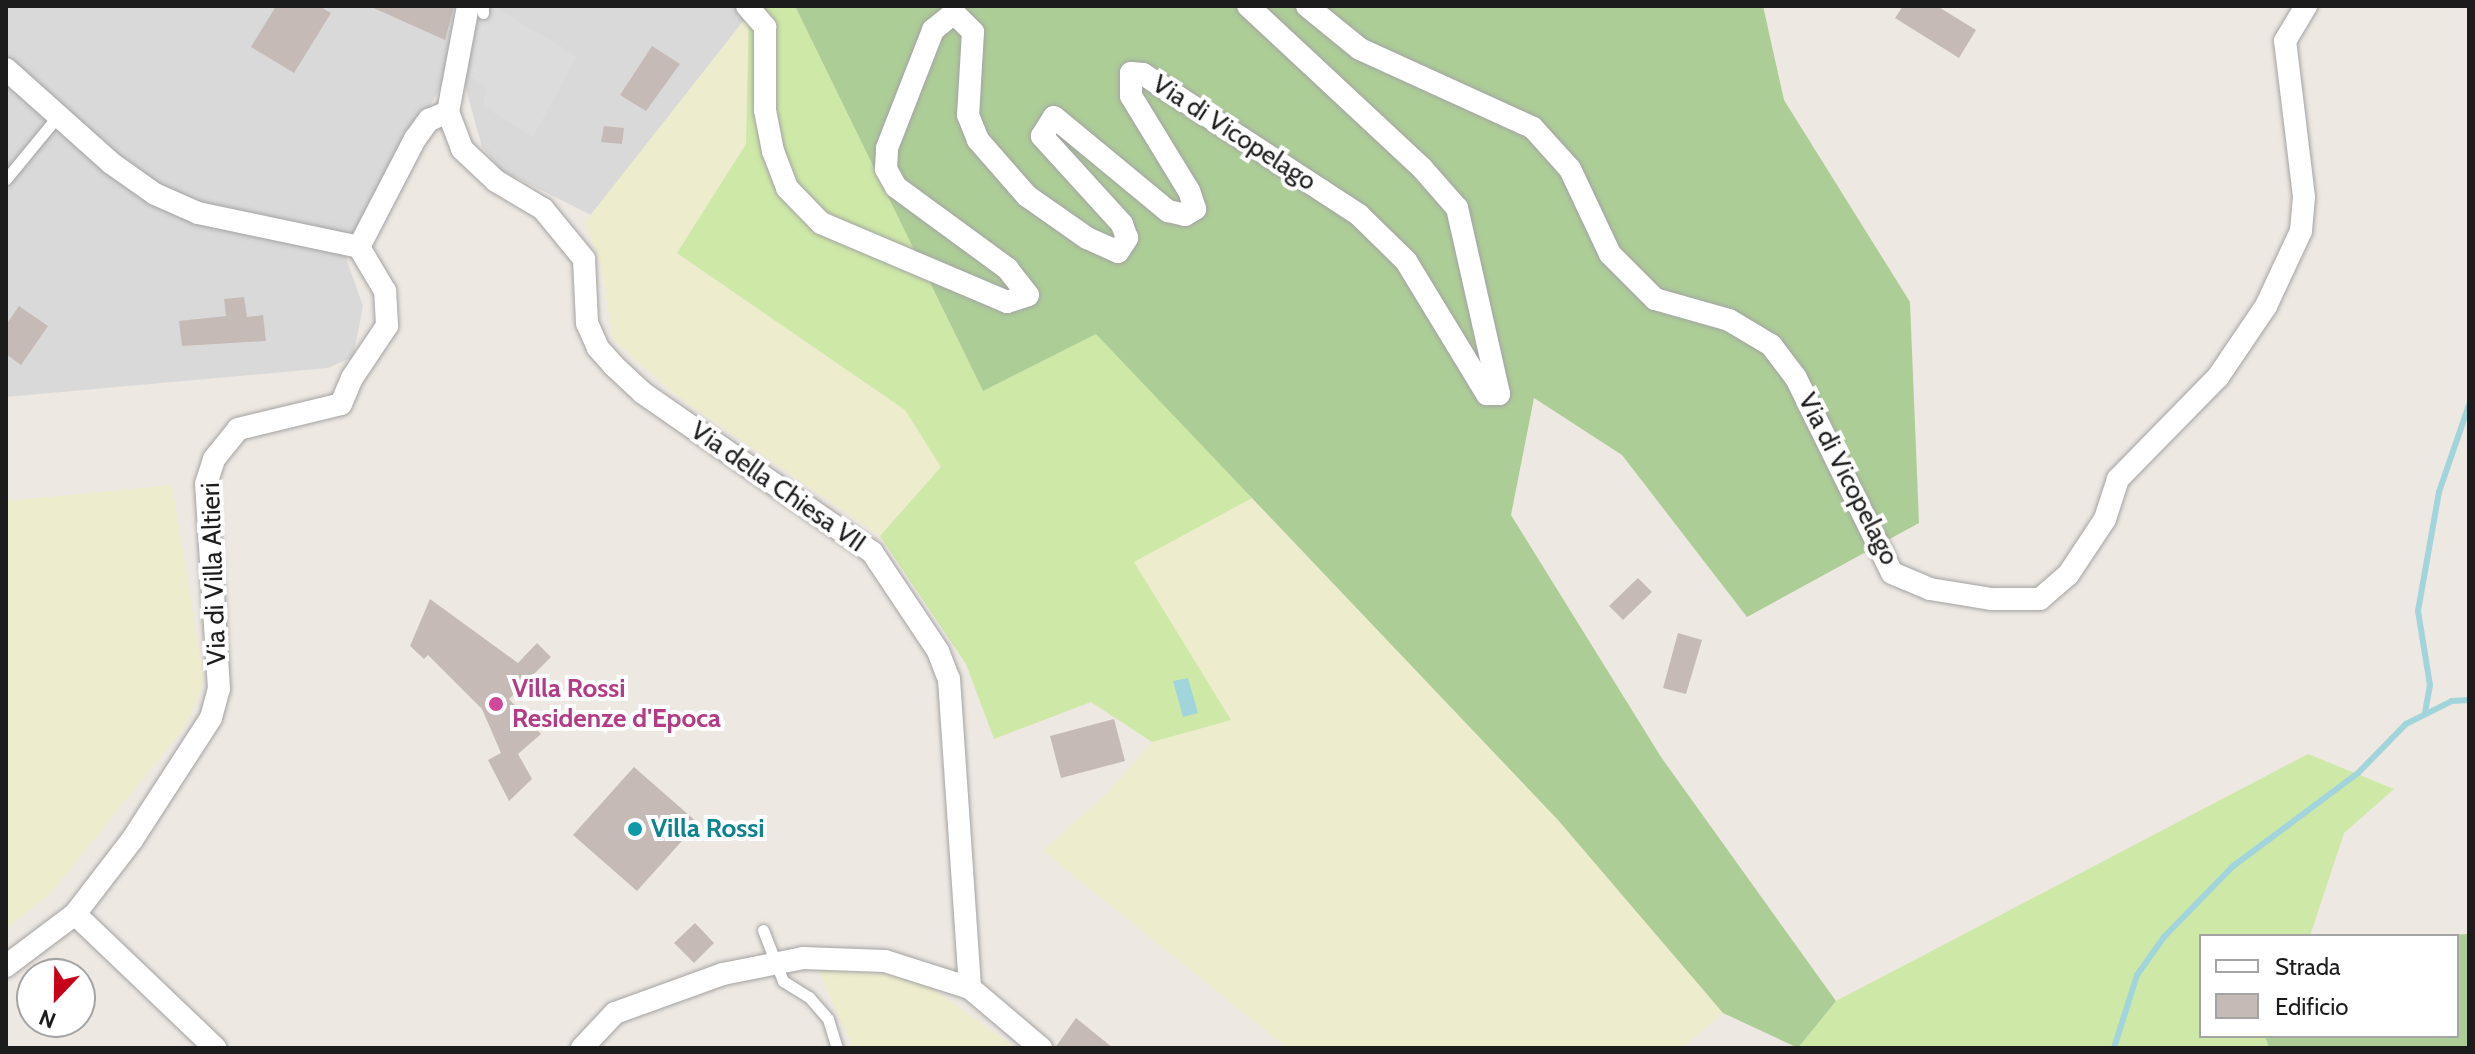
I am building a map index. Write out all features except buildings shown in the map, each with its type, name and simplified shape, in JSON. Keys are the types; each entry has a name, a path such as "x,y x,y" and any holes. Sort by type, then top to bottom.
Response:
{"street":[{"name":"Via di Vicopelago","path":"747,6 765,27 765,110 773,151 787,188 821,223 1007,302 1028,295 1008,269 896,187 886,169 887,148 933,30 954,13 973,32 968,115 978,140 1027,196 1087,238 1118,252 1127,238 1122,224 1042,136 1054,117 1168,211 1185,215 1195,209 1189,191 1131,96 1131,73 1143,74 1359,215 1406,261 1487,394 1499,394 1501,383 1457,208 1422,168 1248,6"},
{"name":"Via di Vicopelago","path":"1307,6 1360,49 1533,128 1570,169 1610,254 1655,299 1729,320 1771,345 1796,378 1892,573 1930,589 1992,599 2040,599 2068,575 2105,519 2118,479 2218,377 2266,306 2301,231 2304,197 2285,41 2306,6"},
{"path":"6,69 57,117 132,179 198,213 359,247 415,139 429,120 448,112 478,8"},
{"name":"Via della Chiesa VII","path":"448,112 462,149 496,181 543,209 584,259 587,323 598,348 614,366 654,401 872,552 938,651 949,679 970,988"},
{"name":"Via di Villa Altieri","path":"6,966 75,914 132,840 211,718 219,689 206,484 214,459 238,429 341,404 352,378 387,326 385,291 359,247"},
{"path":"75,914 215,1048"},
{"path":"582,1048 615,1013 723,974 803,958 885,961 970,988 1041,1048"}],"lane":[{"path":"6,179 57,117"},
{"path":"763,930 783,981 809,997 828,1019 837,1048"}],"shaded area":[{"path":"6,6 749,6 749,14 591,215 501,170 482,147 457,57 346,258 363,306 353,357 328,368 6,397"},
{"path":"478,6 496,8 577,56 533,137 483,106 486,89 471,76"}],"green space":[{"path":"749,6 795,6 983,391 1096,333 1252,498 1134,562 1231,720 1152,742 1091,702 994,739 966,664 880,536 941,467 905,410 677,253 746,144"},
{"path":"795,6 1763,6 1784,100 1910,302 1919,523 1747,617 1622,455 1534,398 1511,515 1661,757 1836,1001 1798,1048 1723,1013 1558,820 1096,334 983,391"},
{"path":"749,14 746,144 677,253 905,410 941,467 880,536 674,394 613,339 601,265 585,222"},
{"path":"172,485 204,681 187,724 49,895 6,929 6,501"},
{"path":"1252,498 1558,820 1723,1013 1682,1048 1287,1048 1043,851 1108,792 1152,742 1230,720 1133,562"},
{"path":"2308,754 2394,789 2344,833 2311,934 2199,934 2199,1038 2266,1038 2269,1048 1798,1048 1836,1001"},
{"path":"2459,934 2469,934 2469,1048 2269,1048 2266,1038 2459,1038"},
{"path":"815,963 920,980 1016,1048 853,1048"}],"water":[{"path":"1188,678 1198,713 1183,717 1173,681"}],"waterway":[{"path":"2425,713 2430,685 2418,611 2439,492 2469,405"},
{"path":"2114,1048 2137,975 2164,937 2232,867 2358,773 2406,724 2452,701 2469,700"}],"place":[{"name":"Villa Rossi Residenze d'Epoca","path":"496,704"},
{"name":"Villa Rossi","path":"635,829"}]}
